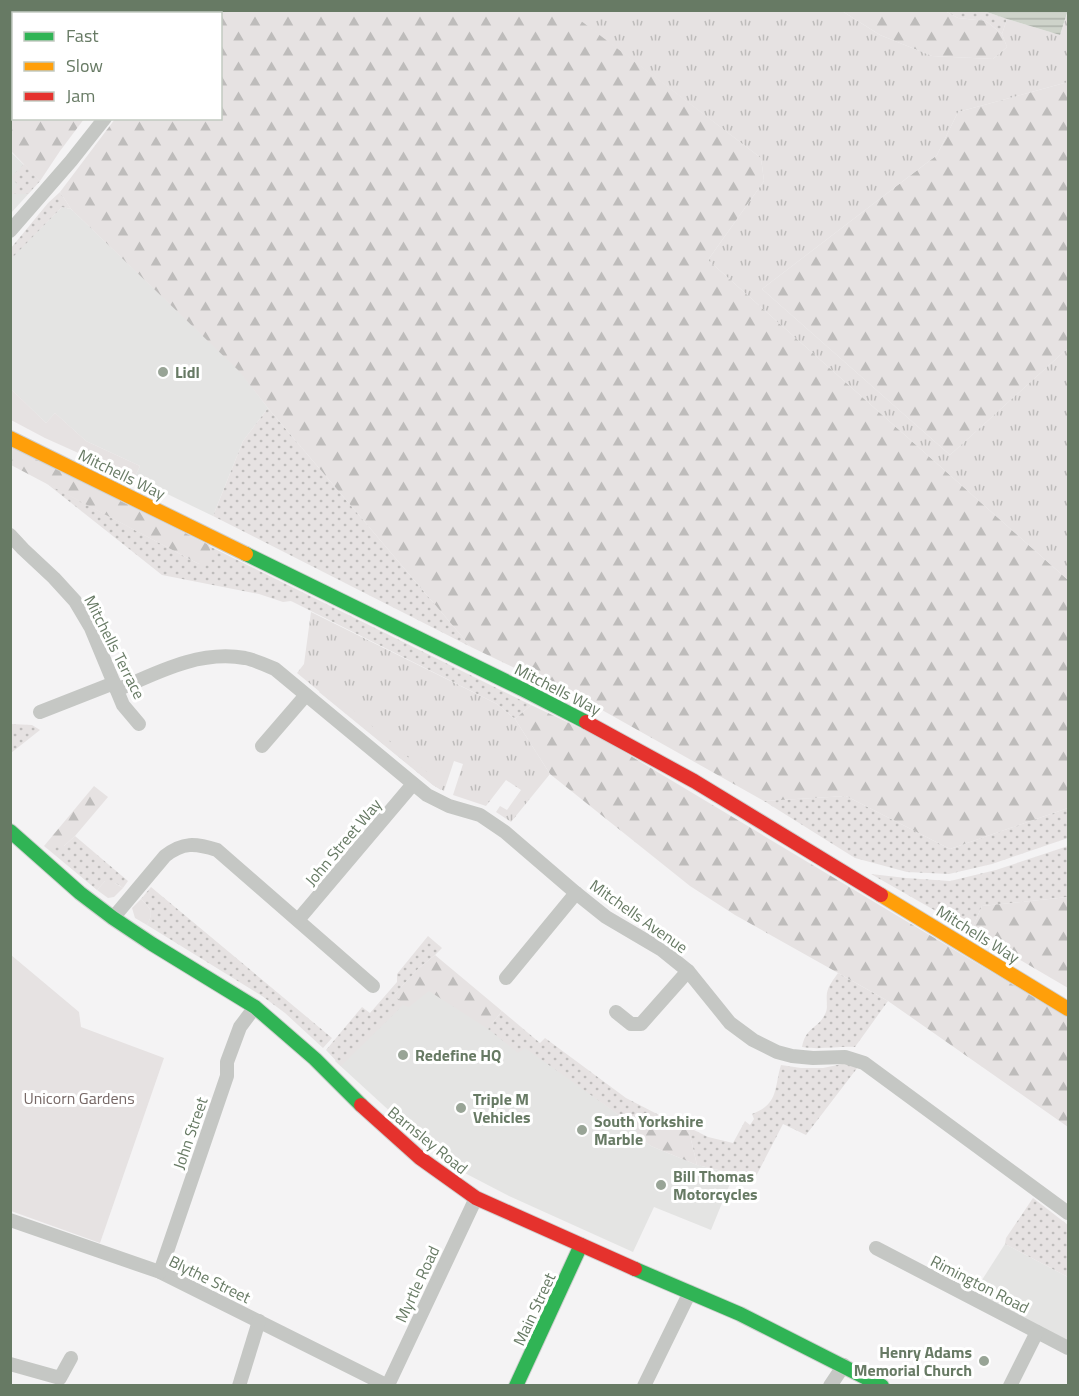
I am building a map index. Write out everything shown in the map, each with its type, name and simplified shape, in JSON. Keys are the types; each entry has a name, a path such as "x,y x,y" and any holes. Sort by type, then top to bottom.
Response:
{"street":[{"path":"169,10 174,12"},
{"path":"10,231 103,120"},
{"name":"Mitchells Way","path":"10,438 598,728 694,781 1068,1009"},
{"name":"Mitchells Terrace","path":"10,535 75,600 91,628 123,705 139,724"},
{"name":"Mitchells Avenue","path":"40,712 191,660 227,656 246,658 276,669 428,795 449,806 480,815 505,832 606,917 662,950 688,970 730,1023 753,1040 777,1052 792,1056 845,1057 864,1063 1068,1213"},
{"path":"262,746 306,695"},
{"name":"John Street Way","path":"298,920 413,784"},
{"name":"Barnsley Road","path":"10,831 72,886 113,918 255,1007 315,1059 368,1112 420,1158 476,1198 740,1314 882,1386"},
{"path":"113,918 165,856 174,849 187,845 203,845 217,850 373,986"},
{"path":"506,978 576,893"},
{"path":"616,1012 631,1024 641,1024 688,970"},
{"name":"John Street","path":"160,1272 226,1076 227,1062 240,1027 255,1007"},
{"name":"Myrtle Road","path":"388,1385 476,1198"},
{"name":"Blythe Street","path":"10,1220 160,1272 388,1385"},
{"name":"Main Street","path":"516,1386 581,1245"},
{"name":"Rimington Road","path":"876,1248 1068,1348"},
{"path":"644,1386 690,1293"},
{"path":"239,1386 259,1321"},
{"path":"1010,1386 1037,1332"},
{"path":"10,1364 59,1382 70,1358"},
{"path":"830,1386 843,1365"}],"shaded area":[{"path":"1068,10 1060,35 984,11"},
{"path":"11,11 126,11 12,12 12,50"},
{"path":"10,151 40,181 11,213 10,213"},
{"path":"62,207 71,209 239,370 268,408 243,441 213,516 134,478 140,466 86,441 55,413 46,423 11,389 10,259"},
{"path":"418,969 637,1128 637,1136 651,1146 697,1165 734,1174 711,1230 654,1207 633,1252 509,1196 457,1169 418,1137 335,1061"},
{"path":"1005,1244 1068,1277 1068,1341 973,1294"}],"green space":[{"path":"575,10 842,11 880,35 932,56 993,59 1007,47 1002,34 1007,19 1060,35 1068,11 1068,82 958,112 937,155 762,289 950,455 1068,348 1068,580 708,260 764,181 761,158 572,14"},
{"path":"575,11 573,14 761,158 764,181 708,260 1068,580 1068,808 950,849 846,796 764,801 602,710 471,647 238,370 71,209 60,192 114,120 222,120 222,12 183,12"},
{"path":"842,11 945,11 958,18 986,21 1002,34 1007,47 993,59 932,56 880,35"},
{"path":"945,11 984,11 1007,19 1002,34 986,21 958,18"},
{"path":"10,49 12,50 12,120 83,120 40,181 11,151"},
{"path":"1068,82 1068,348 950,455 762,289 937,155 958,112"},
{"path":"24,164 40,181 28,194 11,194 18,185 11,177"},
{"path":"60,192 71,209 62,207 11,259 11,248"},
{"path":"11,389 46,423 55,413 86,441 140,466 134,478 11,420"},
{"path":"268,408 471,647 213,516 243,441"},
{"path":"10,446 209,545 212,559 199,564 11,465"},
{"path":"46,483 199,564 209,546 531,705 515,719 497,704 291,601 283,602 259,594 162,575"},
{"path":"311,612 497,704 515,719 550,774 511,822 496,812 500,806 507,810 521,790 506,780 486,806 453,795 463,764 454,761 444,791 433,785 297,673 304,664"},
{"path":"322,688 328,688 410,759 441,782 441,790 319,692"},
{"path":"531,705 599,737 1068,1018 1068,1127 888,1001 735,915 690,886 550,774 515,719"},
{"path":"11,724 32,725 40,730 11,753"},
{"path":"94,786 108,797 64,846 44,846"},
{"path":"846,796 950,849 1068,808 1068,838 992,864 949,874 907,872 855,858 764,801"},
{"path":"75,836 128,881 123,888 105,881 97,890 44,846 64,846"},
{"path":"1068,846 1068,897 982,906 971,931 871,874 950,881 996,870"},
{"path":"105,881 111,881 123,888 114,897 108,898 97,890"},
{"path":"151,887 332,1038 323,1048 285,1013 262,996 147,925 150,911 141,899"},
{"path":"1068,897 1068,988 971,931 982,906"},
{"path":"141,899 150,911 147,925 135,918 132,908"},
{"path":"428,936 442,948 395,994 403,1005 341,1066 326,1050 362,1007 370,1013 397,982 397,974"},
{"name":"Unicorn Gardens","path":"11,955 79,1012 81,1027 164,1058 100,1243 11,1211"},
{"path":"435,955 502,1011 488,1029 429,991 409,1007 403,1005 395,994 418,969"},
{"path":"838,973 888,1001 855,1047 802,1047 806,1035 820,1022 826,1012 828,990"},
{"path":"502,1011 540,1043 545,1038 626,1098 659,1115 637,1128 525,1048 518,1053 488,1029"},
{"path":"847,1063 858,1067 806,1135 783,1124 753,1182 727,1172 697,1165 688,1127 708,1137 733,1143 745,1121 750,1125 754,1119 752,1114 761,1110 771,1100 781,1065 823,1068"},
{"path":"659,1115 688,1127 697,1165 651,1146 637,1136 637,1128"},
{"path":"1033,1198 1068,1225 1068,1277 1005,1244 1006,1238"}],"traffic: fast":[{"path":"246,554 586,722"},
{"path":"10,831 80,893 113,918 255,1007 315,1059 361,1105"},
{"path":"516,1386 581,1245"},
{"path":"635,1269 740,1314 882,1386"}],"traffic: slow":[{"path":"10,438 246,554"},
{"path":"881,895 1068,1009"}],"traffic: jam":[{"path":"586,722 694,781 881,895"},
{"path":"361,1105 420,1158 476,1198 635,1269"}],"place":[{"name":"Lidl","path":"163,372"},
{"name":"Redefine HQ","path":"403,1055"},
{"name":"Triple M Vehicles","path":"461,1108"},
{"name":"South Yorkshire Marble","path":"582,1130"},
{"name":"Bill Thomas Motorcycles","path":"661,1185"},
{"name":"Henry Adams Memorial Church","path":"984,1361"}]}
